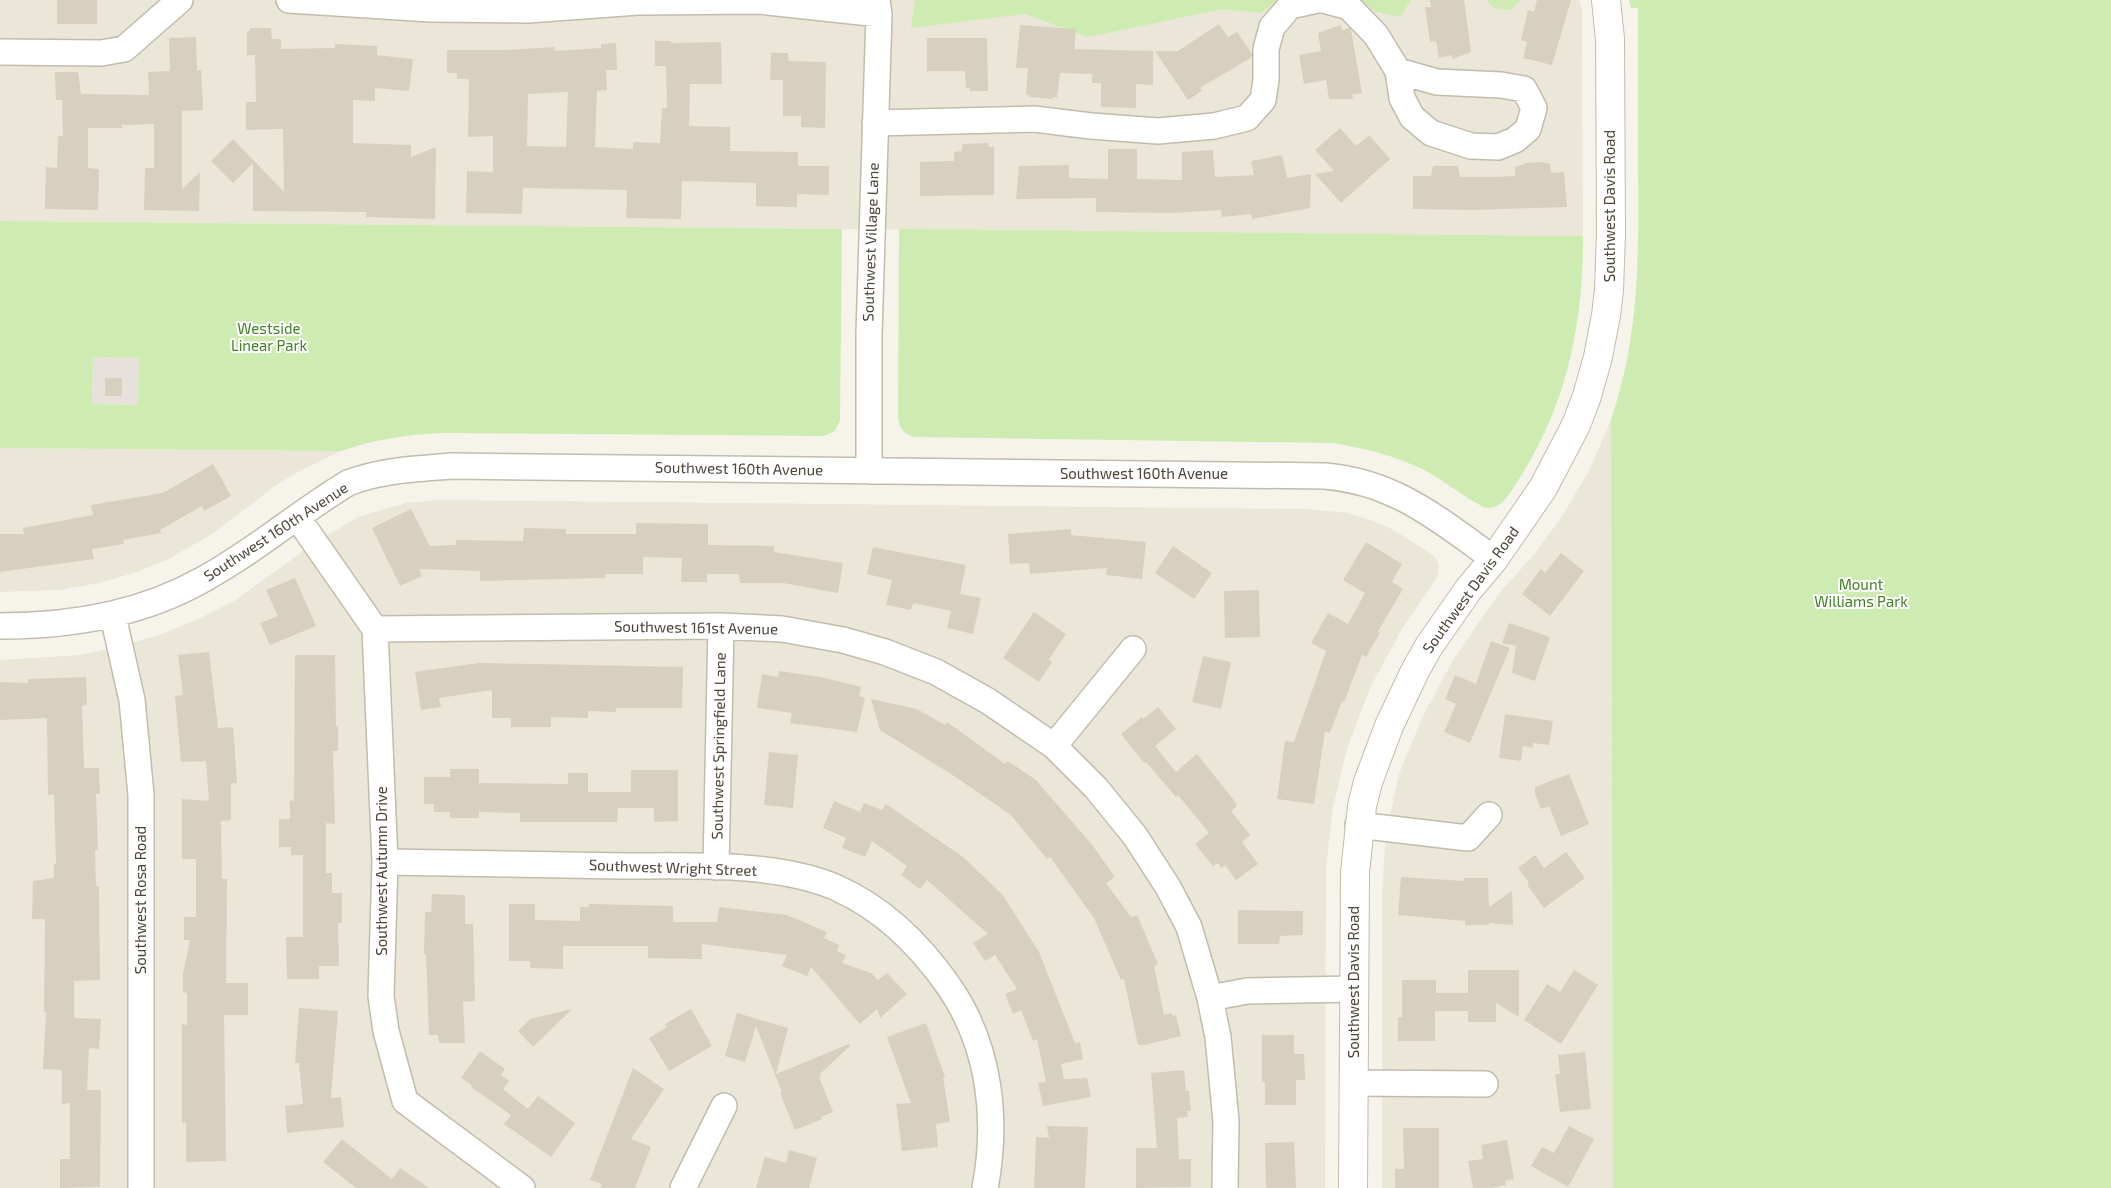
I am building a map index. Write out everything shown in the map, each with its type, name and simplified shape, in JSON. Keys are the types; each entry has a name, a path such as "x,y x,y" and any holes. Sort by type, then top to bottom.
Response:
{"street":[{"path":"0,52 101,53 124,49 180,0"},
{"path":"289,0 430,9 489,10 528,10 638,2 759,1 880,5"},
{"path":"875,123 1034,119 1158,131 1214,126 1247,118 1263,100 1266,80 1266,49 1272,27 1290,6 1317,0"},
{"path":"1323,0 1349,7 1376,35 1398,71 1402,98 1412,117 1431,133 1470,146 1498,147 1515,140 1528,129 1534,108 1524,89 1501,85 1436,82 1398,71"},
{"name":"Southwest Davis Road","path":"1353,1188 1355,873 1358,825 1368,782 1401,698 1429,646 1468,590 1494,560 1543,488 1559,460 1587,396 1598,357 1606,315 1611,234 1610,39 1606,0"},
{"name":"Southwest Village Lane","path":"869,471 869,334 880,5"},
{"name":"Southwest 160th Avenue","path":"0,626 38,626 113,616 156,601 203,580 348,483 395,470 452,466 1306,475 1340,477 1362,481 1410,501 1494,560"},
{"path":"297,517 375,629"},
{"name":"Southwest Rosa Road","path":"113,616 132,700 141,795 141,1188"},
{"name":"Southwest 161st Avenue","path":"375,629 722,626 790,631 843,640 885,652 945,677 988,701 1054,746 1096,788 1129,829 1168,887 1189,927 1210,998 1218,1037 1226,1121 1225,1188"},
{"name":"Southwest Springfield Lane","path":"716,867 722,626"},
{"name":"Southwest Autumn Drive","path":"375,629 385,862 381,996 386,1031 405,1101 522,1188"},
{"path":"1054,746 1133,649"},
{"path":"1358,825 1468,838 1490,815"},
{"name":"Southwest Wright Street","path":"385,862 716,867 772,872 806,878 837,888 861,901 892,922 913,942 957,998 973,1030 984,1064 990,1100 990,1162 985,1188"},
{"path":"1210,998 1247,991 1354,989"},
{"path":"1353,1083 1485,1084"},
{"path":"683,1188 724,1106"}],"shaded area":[{"path":"0,0 1579,0 1582,9 1583,236 0,221"},
{"path":"93,357 139,358 139,405 92,404"},
{"path":"1611,420 1613,1188 1382,1188 1382,894 1386,834 1399,774 1423,716 1453,660 1500,592 1532,557 1561,518 1589,471"},
{"path":"0,448 341,451 296,473 275,486 212,534 169,559 134,573 99,583 59,590 0,592"},
{"path":"439,500 1307,509 1348,513 1370,520 1392,529 1433,555 1439,564 1438,576 1402,629 1370,688 1347,749 1333,807 1326,868 1325,1188 0,1188 0,660 80,655 160,635 209,614 237,599 313,544 358,517 406,503"}],"green space":[{"path":"915,0 1277,0 1261,13 1223,9 1088,37 1025,14 911,28"},
{"path":"1360,0 1411,0 1400,17 1376,12"},
{"path":"1487,0 1521,0 1510,10 1494,8"},
{"name":"Mount Williams Park","path":"1629,0 2111,0 2111,1188 1613,1188 1611,420 1627,359 1632,328 1637,267 1638,8 1631,8"},
{"name":"Westside Linear Park","path":"0,221 842,229 840,420 835,431 824,436 439,433 389,439 341,451 0,448","holes":["93,357 139,358 138,405 92,404"]},
{"path":"899,229 1583,236 1580,302 1569,364 1548,424 1534,453 1508,495 1497,506 1487,508 1476,503 1432,474 1415,466 1380,453 1332,443 915,437 908,435 901,428 898,417"}],"building":[{"path":"57,0 97,0 97,24 57,24"},
{"path":"1430,0 1464,0 1471,52 1453,59 1452,55 1439,58 1436,41 1430,42 1425,7 1431,7"},
{"path":"1537,0 1571,0 1552,65 1523,58 1527,42 1521,40 1528,10 1534,12"},
{"path":"1219,24 1228,37 1237,32 1252,54 1252,57 1200,88 1202,91 1188,100 1155,51 1178,51"},
{"path":"1020,25 1076,29 1074,49 1153,51 1153,85 1136,84 1136,108 1101,107 1101,83 1092,83 1092,74 1060,73 1057,98 1029,97 1026,94 1028,68 1016,68"},
{"path":"1341,25 1342,30 1350,28 1351,30 1362,93 1352,95 1353,99 1329,99 1326,80 1304,84 1299,55 1321,51 1318,33"},
{"path":"250,28 271,28 272,39 281,39 281,49 335,48 335,44 377,46 377,55 413,59 409,91 375,88 375,101 353,100 353,143 411,145 411,157 436,147 435,219 366,217 366,212 253,211 253,163 233,183 211,161 233,139 284,192 283,129 246,130 246,102 256,102 255,55 247,55 247,31 250,31"},
{"path":"196,37 197,70 201,70 203,110 182,111 182,189 200,172 199,211 144,210 145,168 154,168 154,124 122,125 122,128 88,128 88,168 99,169 98,210 45,209 46,167 57,168 58,136 63,136 62,100 56,100 55,72 78,72 81,94 149,95 148,72 170,71 169,38"},
{"path":"927,38 987,38 988,91 970,91 970,88 966,88 965,71 927,71"},
{"path":"655,41 671,41 671,43 721,42 722,84 690,84 689,126 730,127 730,151 798,152 798,166 829,166 829,195 797,194 797,207 756,206 756,183 682,181 681,219 626,218 627,190 523,188 522,214 466,213 467,171 493,172 493,136 468,137 469,79 457,79 457,73 447,73 447,50 508,50 554,47 555,51 601,48 601,44 616,43 617,70 606,70 607,90 597,91 595,147 633,149 633,142 660,143 662,108 667,108 666,66 655,66","holes":["568,92 566,147 527,146 528,94"]},
{"path":"771,53 788,53 789,61 826,62 825,128 801,127 801,116 783,116 783,80 770,80"},
{"path":"1340,128 1356,146 1369,135 1390,159 1341,203 1315,174 1334,171 1315,150"},
{"path":"989,143 989,147 994,147 994,195 920,196 920,162 954,161 954,152 962,151 962,144"},
{"path":"1108,149 1137,149 1137,179 1182,180 1182,152 1213,150 1215,177 1254,175 1251,161 1282,155 1287,178 1311,174 1310,208 1252,219 1251,214 1222,217 1221,210 1174,213 1096,212 1096,198 1016,199 1019,166 1069,165 1069,178 1108,179"},
{"path":"1543,162 1550,164 1551,173 1564,172 1567,207 1473,210 1413,209 1413,176 1431,176 1433,166 1458,166 1460,177 1494,177 1515,176 1515,167 1527,163"},
{"path":"105,378 122,378 122,396 105,396"},
{"path":"213,464 231,496 204,511 202,506 160,530 161,533 123,540 124,544 92,549 94,559 0,572 0,534 24,534 23,528 93,515 91,505 163,493"},
{"path":"411,509 430,546 456,545 456,540 523,541 524,528 566,529 566,534 636,534 636,523 708,524 708,545 774,546 774,552 843,563 838,593 783,583 740,583 739,574 707,574 707,582 681,582 682,558 643,557 643,574 605,574 605,578 480,581 480,571 419,569 422,576 400,586 372,528"},
{"path":"1071,529 1071,535 1146,542 1142,579 1106,575 1107,568 1030,574 1029,563 1010,564 1008,534"},
{"path":"1366,542 1402,564 1392,582 1403,589 1378,631 1380,633 1366,657 1362,655 1330,733 1325,731 1314,804 1277,799 1285,741 1294,742 1326,651 1311,643 1328,613 1348,624 1365,593 1343,580"},
{"path":"1173,546 1212,573 1194,599 1155,573"},
{"path":"873,547 966,565 960,594 981,598 973,634 947,628 951,611 913,603 911,610 886,605 892,580 867,574"},
{"path":"1561,553 1584,571 1550,616 1522,594 1541,569 1545,573"},
{"path":"295,578 316,626 270,645 260,623 278,616 266,590"},
{"path":"1259,590 1260,637 1225,638 1224,591"},
{"path":"1034,612 1066,634 1049,659 1052,662 1039,682 1003,658"},
{"path":"1509,623 1550,637 1535,681 1512,673 1516,646 1502,643"},
{"path":"1491,641 1510,648 1470,743 1444,732 1456,704 1445,699 1455,675 1476,684"},
{"path":"209,652 218,728 233,727 237,783 231,783 231,820 221,821 222,879 227,879 226,983 248,983 248,1015 224,1015 226,1161 186,1162 186,1123 182,1123 182,1024 187,1025 187,993 183,992 183,974 190,940 184,940 184,917 196,917 196,859 182,859 182,799 209,801 206,761 181,762 175,696 183,695 178,655"},
{"path":"295,655 335,655 338,751 333,751 335,824 326,823 326,873 332,873 332,893 342,893 342,923 338,923 339,966 319,966 319,979 287,979 286,937 303,937 303,855 291,855 291,847 279,847 279,819 290,819 290,800 294,801"},
{"path":"1203,656 1231,662 1221,709 1192,702"},
{"path":"479,663 683,667 682,708 616,708 616,712 588,711 588,718 551,717 551,727 511,727 511,718 492,718 492,690 439,698 441,707 421,710 415,672"},
{"path":"779,671 821,677 861,687 859,696 865,698 857,732 790,723 792,713 757,708 762,674 778,677"},
{"path":"86,677 87,705 82,706 84,768 99,768 100,794 96,794 98,850 95,850 96,886 99,886 100,980 74,981 74,1018 101,1019 99,1049 89,1048 87,1090 101,1090 100,1187 60,1188 60,1159 70,1159 70,1103 62,1104 62,1070 43,1069 46,1012 44,1012 45,919 32,919 33,881 54,878 54,864 56,864 54,794 48,795 47,718 0,720 0,682 28,683 28,679"},
{"path":"871,699 917,709 945,725 947,722 1005,764 1008,761 1036,780 1093,846 1115,877 1106,883 1131,917 1137,915 1158,964 1154,966 1164,1015 1172,1013 1172,1016 1176,1015 1181,1036 1138,1045 1124,979 1121,980 1094,918 1050,857 1047,859 1011,815 951,774 880,730"},
{"path":"1158,707 1176,729 1155,746 1176,772 1197,754 1237,806 1231,811 1250,835 1242,842 1258,864 1236,880 1225,865 1221,868 1218,863 1213,866 1195,844 1209,833 1178,795 1176,797 1146,762 1144,763 1121,734"},
{"path":"1505,714 1553,721 1549,745 1533,743 1533,748 1523,746 1521,761 1499,758"},
{"path":"769,752 798,755 793,808 764,805"},
{"path":"450,769 479,769 479,783 568,784 568,773 588,773 588,792 631,792 631,770 678,770 678,821 654,822 654,808 618,808 617,822 520,822 520,813 479,812 479,818 450,818 450,812 434,812 434,804 424,804 424,777 450,777"},
{"path":"1569,774 1589,824 1561,836 1549,806 1541,809 1535,794 1535,787"},
{"path":"834,801 860,812 864,803 882,810 886,804 963,857 1002,894 1039,952 1075,1043 1080,1042 1083,1059 1061,1064 1064,1079 1087,1078 1091,1097 1043,1106 1038,1083 1046,1082 1037,1039 1033,1041 1021,1010 1013,1014 1005,994 1017,989 995,955 985,961 973,943 988,934 927,880 920,889 901,875 907,866 872,841 865,857 842,848 846,838 823,828"},
{"path":"1566,852 1585,878 1544,908 1518,868 1535,855 1544,868"},
{"path":"1401,877 1464,881 1464,878 1488,878 1489,907 1512,891 1513,925 1489,923 1489,925 1465,925 1465,921 1398,915"},
{"path":"432,894 465,895 465,924 473,924 475,1001 463,1002 465,1043 439,1043 438,1035 429,1035 426,954 424,954 425,912 431,912"},
{"path":"509,904 535,904 535,920 580,921 580,907 589,907 589,904 673,906 673,922 717,922 719,907 787,915 827,932 824,938 839,945 837,951 846,955 842,963 871,973 878,980 887,973 907,994 880,1018 877,1009 860,1024 811,967 807,976 782,966 787,955 702,944 702,959 648,958 648,946 563,946 563,969 530,968 530,961 509,961"},
{"path":"1238,910 1303,911 1303,935 1280,936 1279,944 1238,944"},
{"path":"1468,970 1519,970 1519,1017 1496,1003 1496,1022 1468,1022 1468,1011 1435,1011 1435,1041 1398,1041 1398,1017 1402,1017 1402,980 1436,980 1436,993 1468,993"},
{"path":"1574,970 1598,985 1561,1044 1524,1020 1547,984 1560,992"},
{"path":"299,1008 338,1011 331,1098 341,1097 344,1127 287,1133 285,1106 303,1104 299,1063 295,1063"},
{"path":"572,1009 533,1047 518,1031 530,1019"},
{"path":"691,1009 712,1046 669,1071 649,1038 667,1027 665,1024"},
{"path":"737,1013 788,1028 776,1074 849,1044 850,1046 819,1077 833,1112 821,1117 822,1119 795,1130 756,1026 745,1062 725,1056"},
{"path":"926,1023 945,1077 943,1077 950,1122 936,1124 938,1147 902,1151 896,1104 911,1103 887,1037"},
{"path":"1262,1035 1294,1035 1294,1054 1304,1054 1305,1080 1296,1080 1296,1105 1265,1105 1265,1082 1262,1082"},
{"path":"480,1051 505,1069 501,1075 509,1081 503,1089 528,1109 538,1096 575,1123 551,1157 504,1124 511,1115 461,1078"},
{"path":"1585,1052 1591,1109 1560,1112 1555,1074 1560,1074 1558,1055"},
{"path":"633,1068 664,1089 631,1139 651,1147 635,1188 600,1188 602,1184 590,1180"},
{"path":"1184,1070 1186,1091 1189,1091 1191,1111 1187,1111 1188,1117 1177,1118 1179,1159 1191,1159 1191,1187 1136,1188 1136,1148 1157,1148 1151,1073"},
{"path":"1047,1126 1088,1127 1085,1188 1034,1188 1036,1137 1049,1138"},
{"path":"1569,1126 1594,1139 1568,1187 1531,1166 1542,1147 1554,1153"},
{"path":"1403,1128 1439,1128 1439,1188 1395,1188 1395,1169 1404,1169"},
{"path":"342,1139 392,1179 400,1168 429,1188 356,1188 323,1162"},
{"path":"1507,1140 1514,1179 1505,1181 1506,1185 1491,1188 1473,1188 1468,1161 1483,1159 1481,1145"},
{"path":"1294,1142 1296,1188 1266,1188 1265,1143"},
{"path":"789,1150 817,1158 809,1188 756,1188 765,1157 786,1163"}]}
